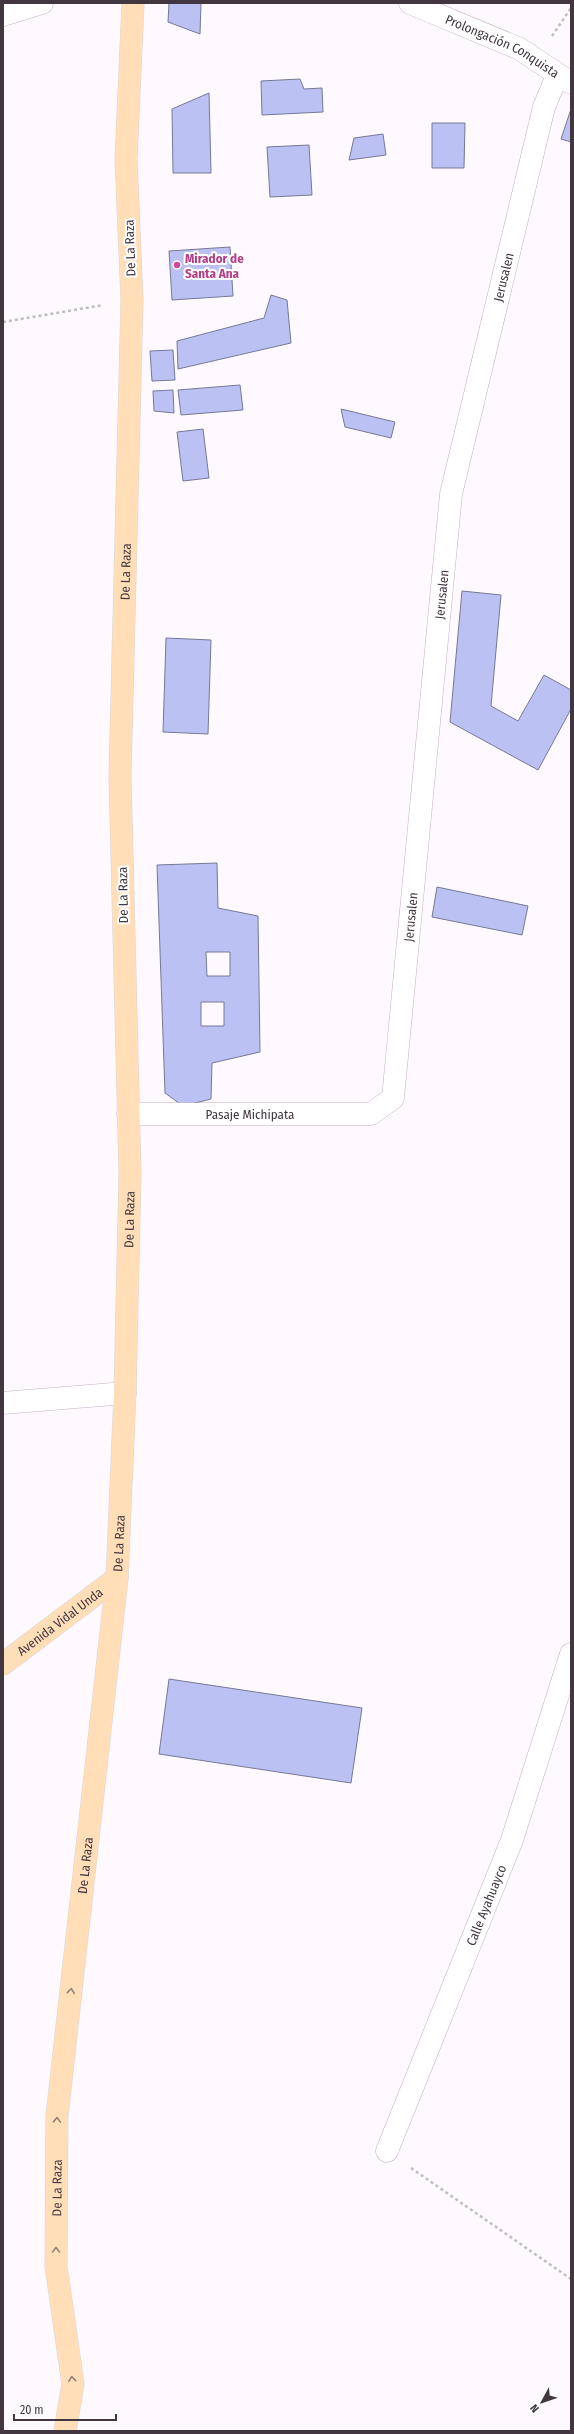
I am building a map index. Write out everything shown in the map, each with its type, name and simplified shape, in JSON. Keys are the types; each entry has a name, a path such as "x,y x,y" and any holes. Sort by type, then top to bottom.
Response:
{"main road":[{"name":"De La Raza","path":"65,2431 72,2384 56,2266 57,2116 117,1578 125,1393 130,1174 120,776 132,300 126,159 133,3"},
{"name":"Avenida Vidal Unda","path":"3,1664 117,1578"}],"street":[{"path":"3,15 42,3"},
{"name":"Prolongación Conquista","path":"410,3 520,48 564,79"},
{"name":"Jerusalen","path":"371,1114 393,1098 451,494 544,107 564,79"},
{"name":"Pasaje Michipata","path":"128,1114 371,1114"},
{"path":"3,1403 125,1393"},
{"name":"Calle Ayahuayco","path":"387,2151 512,1840 571,1654"}],"path":[{"path":"3,322 132,300"},
{"path":"387,2151 571,2279"}],"building":[{"path":"169,3 201,3 200,34 168,22"},
{"path":"300,79 304,89 322,88 323,112 262,115 261,81"},
{"path":"209,93 211,173 173,173 172,109"},
{"path":"571,109 571,142 561,139"},
{"path":"432,123 465,123 464,168 432,168"},
{"path":"383,134 386,155 349,160 354,138"},
{"path":"309,145 312,195 270,197 267,147"},
{"path":"230,247 233,296 172,300 169,251"},
{"path":"271,295 287,300 291,343 178,369 177,341 264,318"},
{"path":"173,350 175,380 152,381 150,351"},
{"path":"240,385 243,410 181,415 178,390"},
{"path":"173,390 174,413 154,411 153,391"},
{"path":"341,409 395,422 391,438 345,427"},
{"path":"203,429 209,478 183,481 177,432"},
{"path":"462,591 501,595 491,706 518,721 544,675 571,690 571,709 538,770 450,722"},
{"path":"166,638 211,640 208,734 163,732"},
{"path":"217,863 218,908 258,916 260,1052 212,1063 211,1099 183,1106 165,1093 157,865","holes":["206,952 230,952 230,976 207,976","201,1002 224,1002 224,1026 201,1026"]},
{"path":"437,887 528,906 522,935 432,917"},
{"path":"169,1679 362,1708 351,1783 159,1754"}],"place":[{"name":"Mirador de Santa Ana","path":"177,265"}]}
